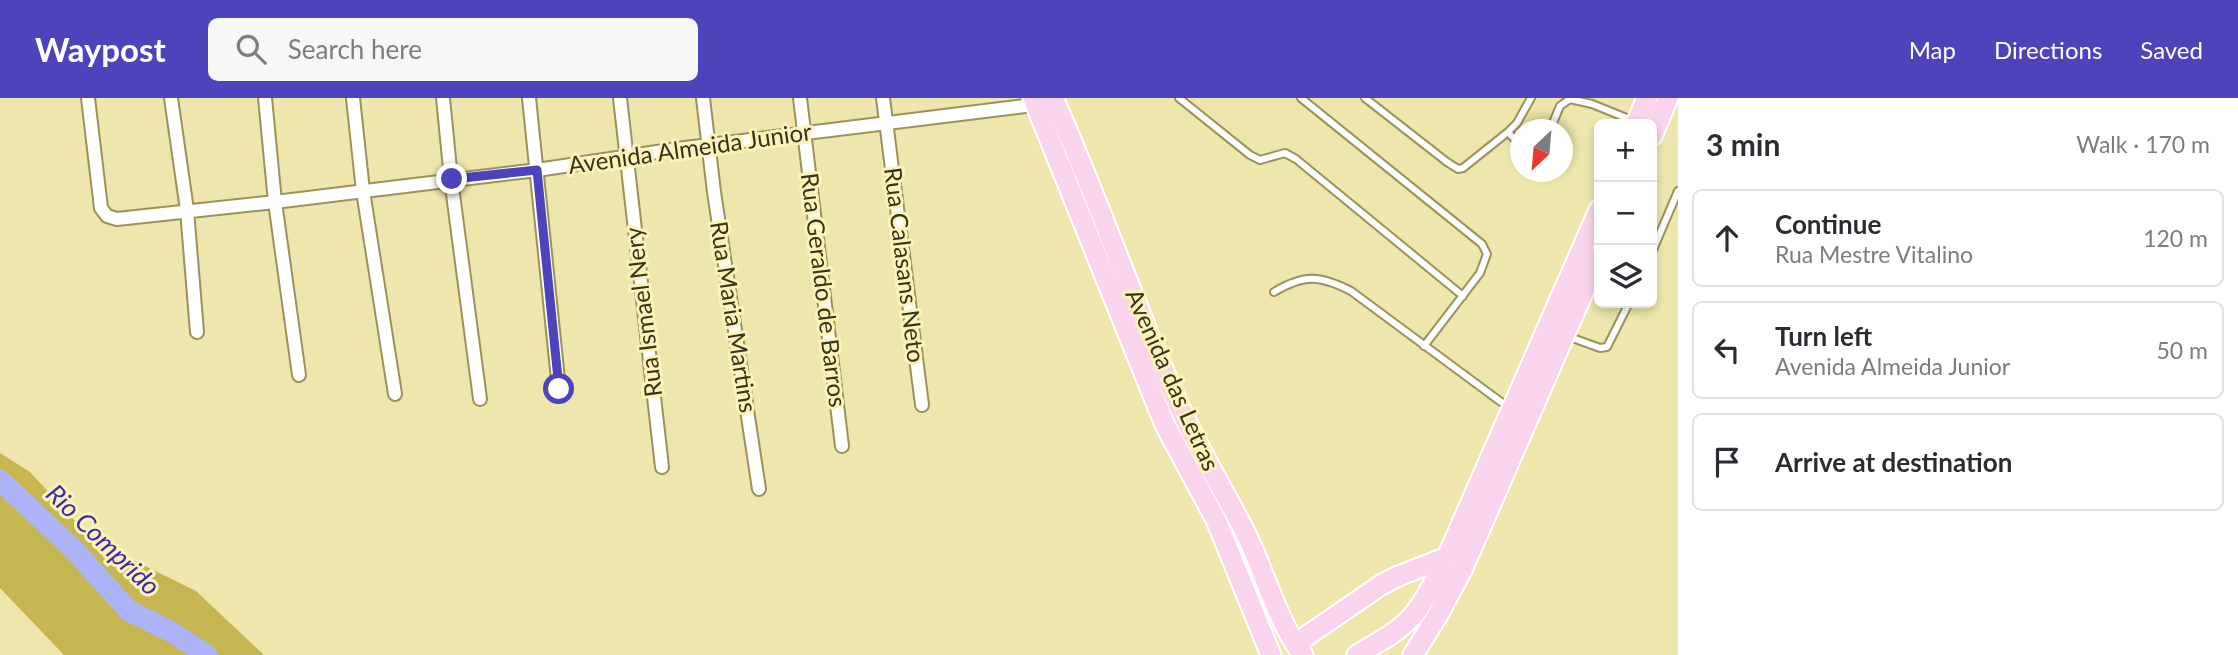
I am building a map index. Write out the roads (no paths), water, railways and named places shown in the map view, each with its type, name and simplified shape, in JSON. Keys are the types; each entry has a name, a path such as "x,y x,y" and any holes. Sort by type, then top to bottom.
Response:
{"main road":[{"path":"1646,119 1647,98"},
{"path":"1651,119 1668,98"},
{"name":"Avenida das Letras","path":"1044,100 1195,441 1244,531 1273,602 1299,650"},
{"name":"Avenida das Letras","path":"1044,100 1165,425 1222,532 1272,655"},
{"path":"1413,655 1463,568 1514,427 1594,223"},
{"path":"1357,655 1403,625 1414,614 1565,335 1594,268"},
{"path":"1299,650 1381,585 1447,557"}],"street":[{"name":"Avenida Almeida Junior","path":"88,98 101,208 107,216 117,219 537,170 709,145 887,124 1044,100"},
{"path":"172,98 187,210 197,332"},
{"path":"265,98 275,202 299,374"},
{"path":"353,98 363,191 395,394"},
{"path":"443,98 480,399"},
{"path":"529,98 559,389"},
{"name":"Rua Ismael Nery","path":"620,98 662,467"},
{"name":"Rua Maria Martins","path":"703,98 716,206 759,489"},
{"name":"Rua Geraldo de Barros","path":"800,98 842,446"},
{"name":"Rua Calasans Neto","path":"883,98 922,405"}],"lane":[{"path":"1179,98 1250,155 1260,160 1285,153 1296,159 1462,296"},
{"path":"1301,98 1482,244 1487,254 1480,273 1424,346"},
{"path":"1365,98 1458,169 1463,168 1508,132 1517,123 1531,98"},
{"path":"1555,119 1560,106 1570,99 1592,104 1627,119"},
{"path":"1655,245 1678,191"},
{"path":"1274,292 1303,278 1333,282 1351,291 1501,401"},
{"path":"1565,335 1600,348 1607,347 1626,308"}],"waterway":[{"name":"Rio Comprido","path":"0,480 77,553 129,611 170,631 207,655"}]}
